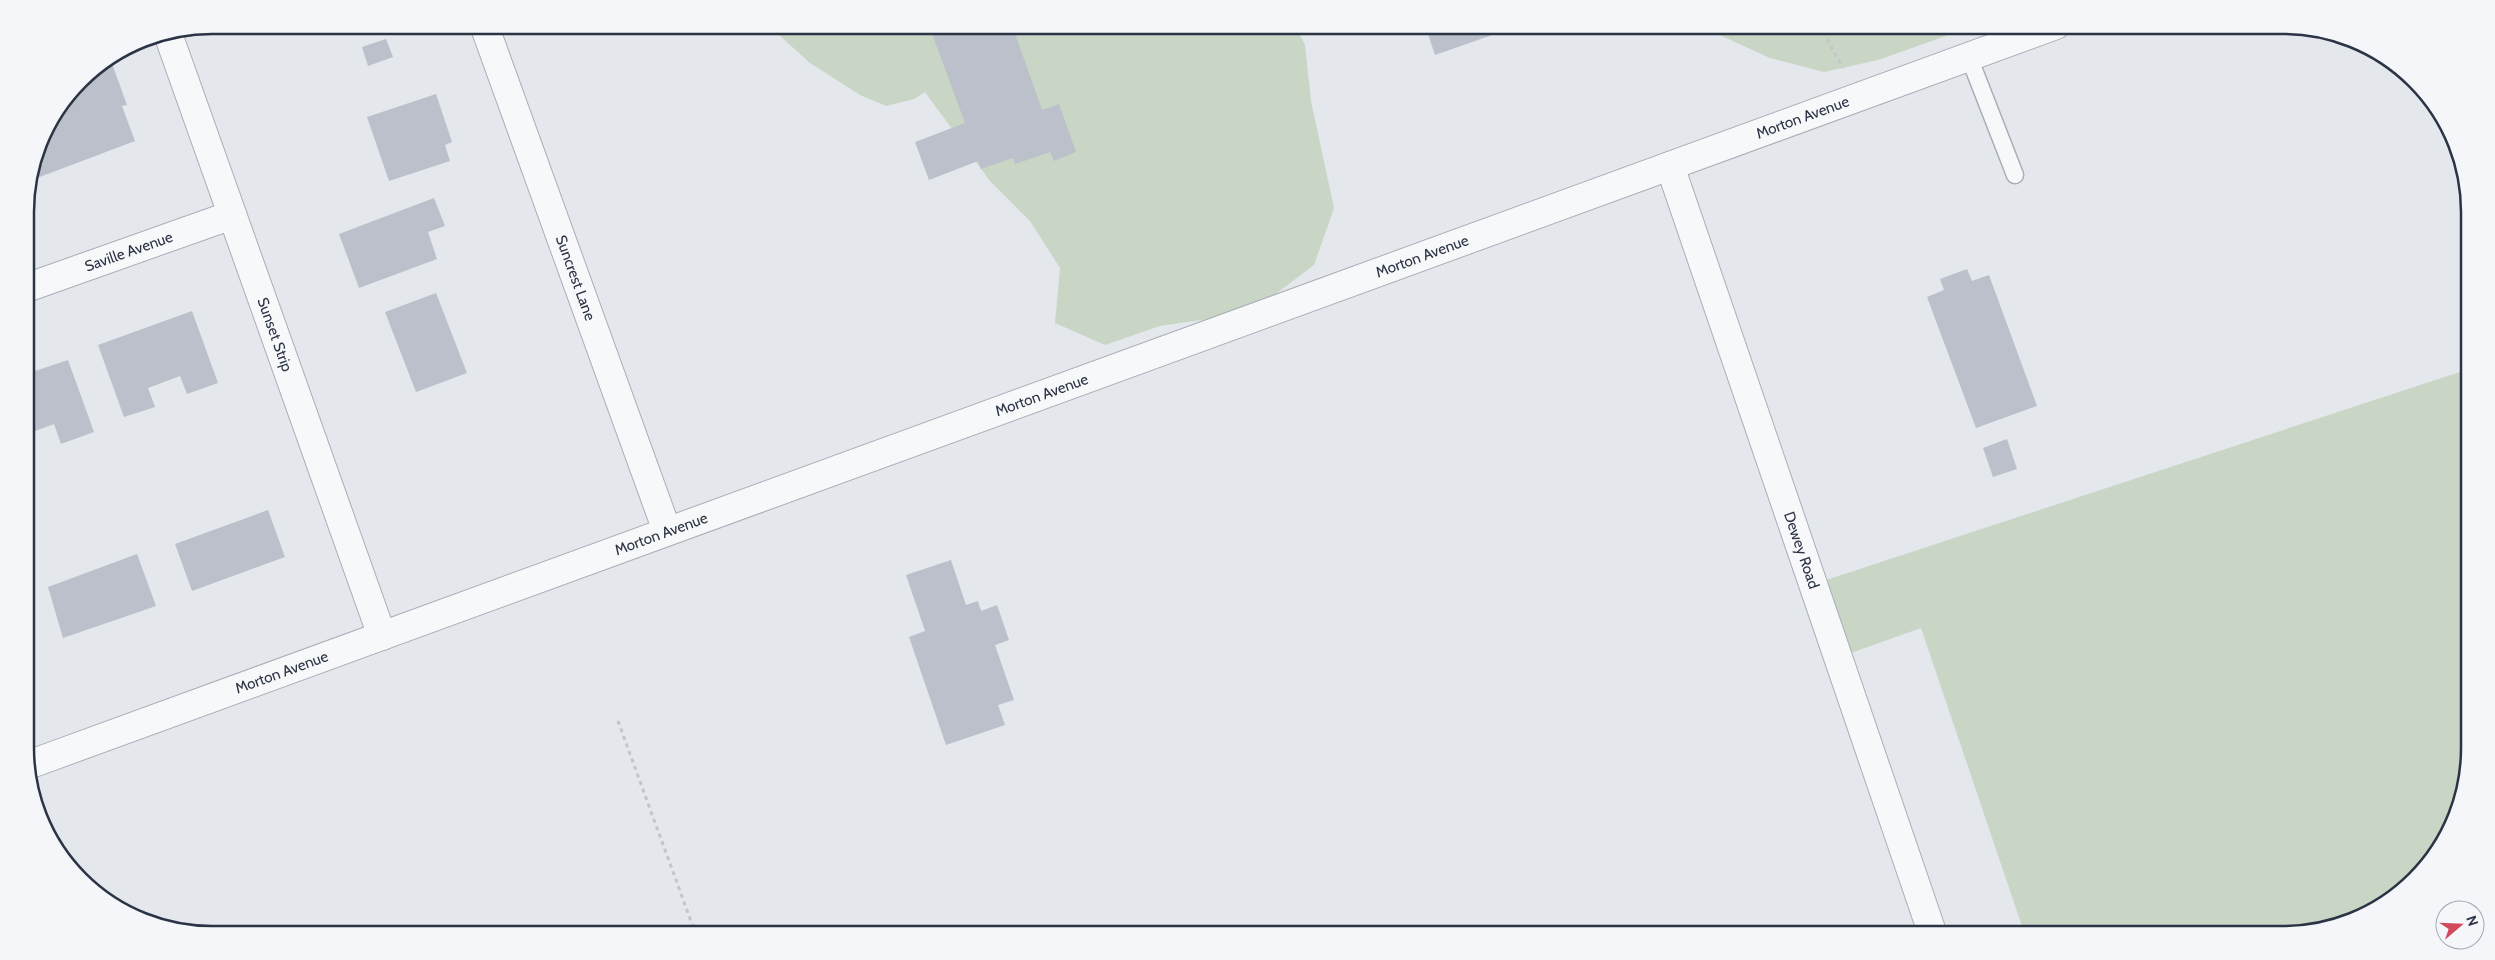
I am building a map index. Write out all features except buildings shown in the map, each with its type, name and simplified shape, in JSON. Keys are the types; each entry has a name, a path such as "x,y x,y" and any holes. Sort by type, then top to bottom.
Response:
{"street":[{"name":"Suncrest Lane","path":"487,34 666,531"},
{"name":"Morton Avenue","path":"34,763 2032,34"},
{"name":"Sunset Strip","path":"170,39 382,636"},
{"name":"Dewey Road","path":"1670,166 1930,926"},
{"name":"Saville Avenue","path":"34,285 232,215"}],"lane":[{"path":"1969,57 2014,175"}],"path":[{"path":"1823,34 1860,97"},
{"path":"618,721 693,926"}],"green space":[{"path":"778,34 1300,34 1305,45 1311,101 1334,208 1314,265 1269,299 1215,318 1160,326 1105,345 1055,323 1060,268 1030,221 990,181 925,92 914,99 886,106 860,95 810,63"},
{"path":"1717,34 1952,34 1878,60 1824,72 1770,58"},
{"path":"2461,372 2461,759 2458,783 2443,827 2417,865 2382,896 2362,908 2340,917 2318,923 2294,926 2022,926 1921,628 1834,659 1811,585"}]}
